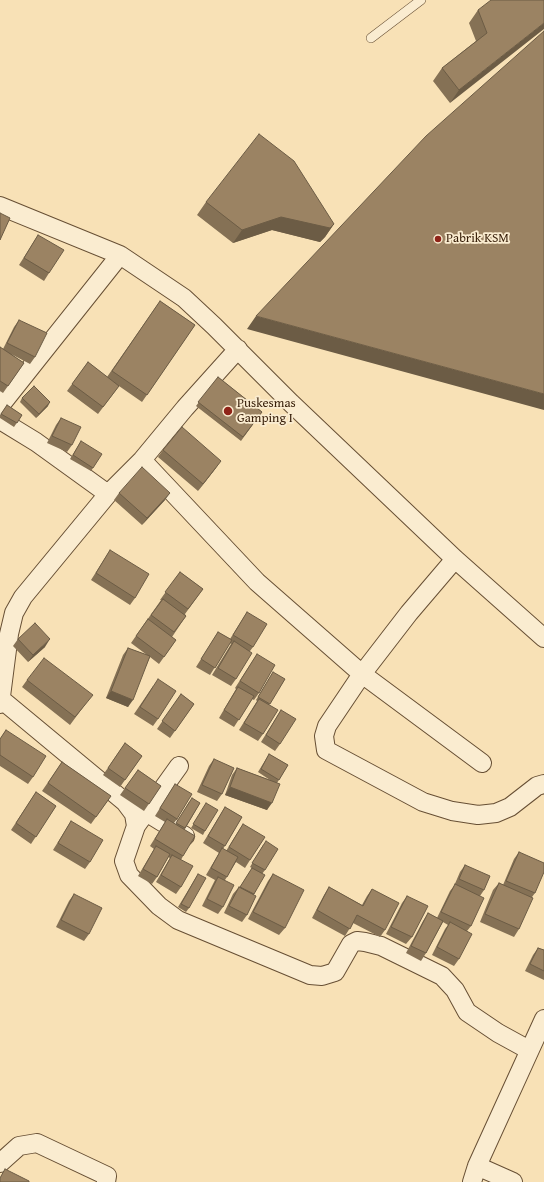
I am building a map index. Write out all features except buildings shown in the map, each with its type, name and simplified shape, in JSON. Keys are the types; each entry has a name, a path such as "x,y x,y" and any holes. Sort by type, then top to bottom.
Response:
{"street":[{"path":"0,206 120,255 184,298 238,349 343,454 455,559 544,638"},
{"path":"0,406 120,255"},
{"path":"188,838 141,819 134,814 124,802 1,702 14,613 23,597 108,494 142,460 185,408 238,349"},
{"path":"0,420 36,442 108,494"},
{"path":"142,460 257,582 362,674 482,763"},
{"path":"455,559 409,613 362,674 327,726 324,736 326,750 422,802 478,815 496,813 510,807 537,786 544,784"},
{"path":"179,766 141,819 124,861 128,875 159,906 178,920 310,975 322,976 335,972 351,944 364,942 381,946 442,976 455,990 467,1012 498,1033 529,1050"},
{"path":"513,1182 475,1174 544,1018"},
{"path":"0,1162 19,1146 37,1143 107,1176 106,1182"}],"lane":[{"path":"371,38 421,0"}],"place":[{"name":"Pabrik KSM","path":"438,239"},
{"name":"Puskesmas Gamping I","path":"228,411"}]}
